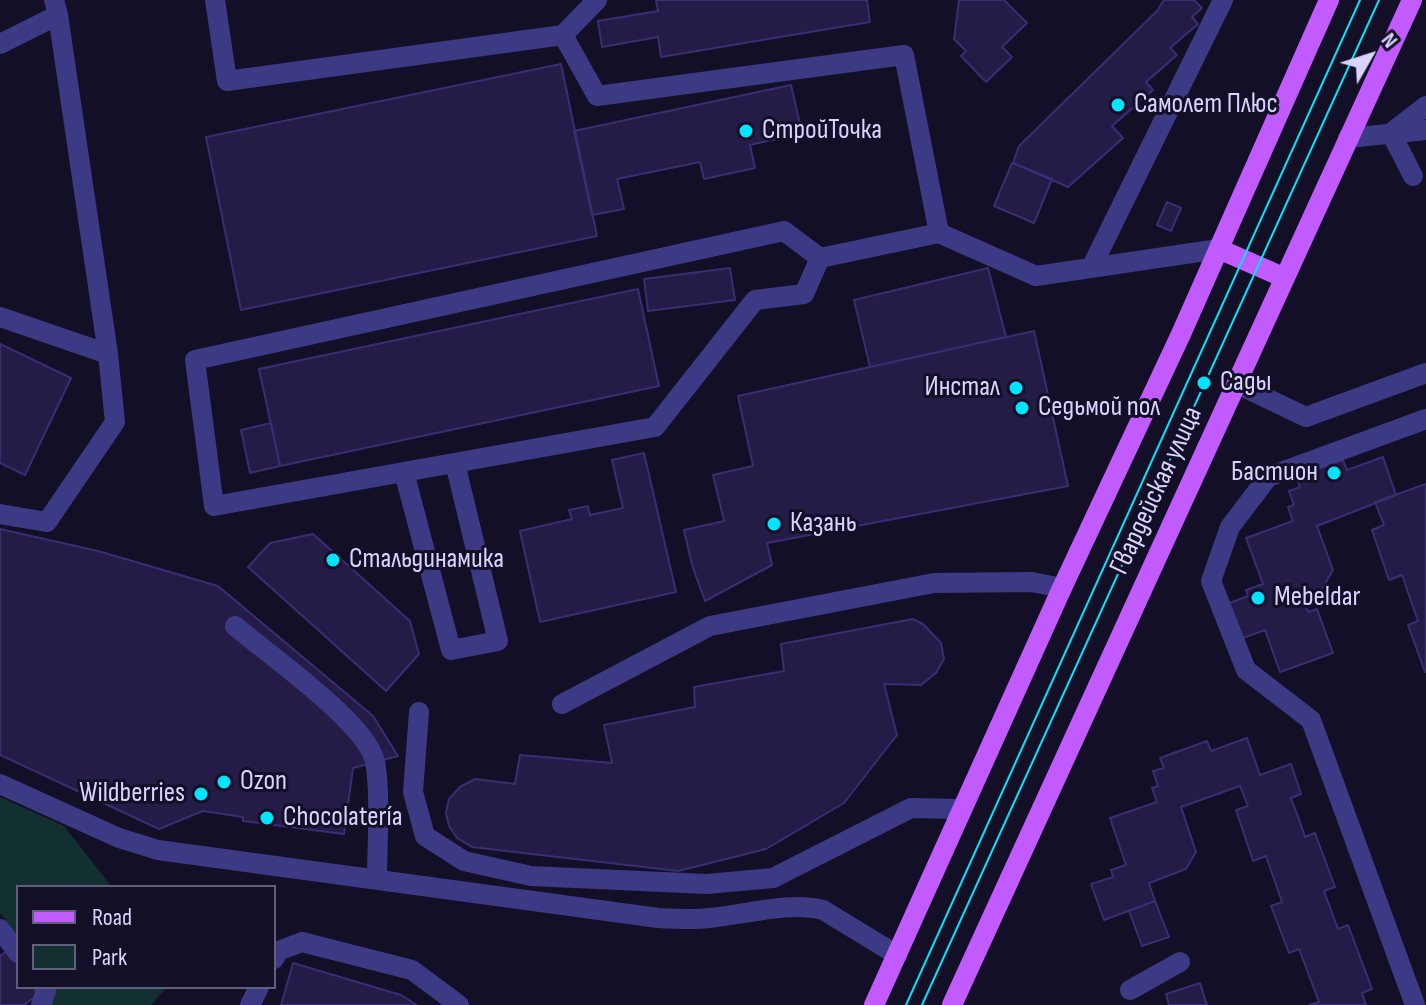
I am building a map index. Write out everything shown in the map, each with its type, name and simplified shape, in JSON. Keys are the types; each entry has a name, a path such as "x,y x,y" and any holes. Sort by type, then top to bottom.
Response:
{"main road":[{"name":"Гвардейская улица","path":"874,1005 1219,249 1329,0"},
{"name":"Гвардейская улица","path":"952,1005 1412,0"},
{"path":"1219,249 1285,278"}],"lane":[{"path":"215,0 227,81 563,35 597,0"},
{"path":"1091,268 1223,0"},
{"path":"0,44 56,7 108,354 115,422 47,522 0,514"},
{"path":"563,35 597,96 904,55 939,233"},
{"path":"1391,133 1426,106"},
{"path":"1348,138 1426,130"},
{"path":"1391,133 1413,176"},
{"path":"820,258 804,294 755,300 655,427 214,506 195,360 784,231 820,258 939,233 1036,276 1219,249"},
{"path":"0,317 108,354"},
{"path":"1237,384 1306,417 1426,373"},
{"path":"1415,1005 1311,720 1246,670 1211,581 1230,527 1268,477 1426,419"},
{"path":"404,472 451,650 498,641 455,463"},
{"path":"562,704 710,626 934,583 1032,582 1062,588"},
{"path":"235,626 353,725 370,746 376,774 377,880"},
{"path":"419,712 413,792 425,836 464,861 531,876 707,884 773,878 911,808 962,809"},
{"path":"0,784 146,847 658,918 707,919 796,907 816,908 897,955"},
{"path":"0,929 16,950"},
{"path":"276,955 278,951 302,942 412,970 459,1005"},
{"path":"1130,990 1180,962"}],"green space":[{"path":"0,797 64,826 110,885 16,885 16,933 0,913"},
{"path":"55,989 165,989 151,1005 51,1005"}],"building":[{"path":"656,0 867,0 870,22 661,57 658,37 602,47 598,21 658,11"},
{"path":"959,0 1004,0 1027,23 1002,47 1012,57 986,82 961,56 966,51 954,39"},
{"path":"1164,0 1194,0 1202,8 1192,17 1198,24 1170,48 1177,55 1146,82 1153,90 1112,126 1123,138 1068,187 1013,163 1019,146 1157,11"},
{"path":"561,64 597,236 241,310 206,137"},
{"path":"791,85 802,133 750,145 755,168 704,179 700,162 617,179 624,209 592,215 574,131"},
{"path":"1012,163 1052,179 1034,223 994,206"},
{"path":"1167,202 1181,208 1171,231 1157,225"},
{"path":"730,268 735,300 648,311 644,279"},
{"path":"988,268 1006,337 870,367 854,300"},
{"path":"638,289 659,386 280,466 259,369"},
{"path":"1034,331 1068,486 767,543 772,565 705,601 684,530 724,521 713,475 753,466 738,396"},
{"path":"0,344 71,378 25,475 0,463"},
{"path":"271,423 280,466 250,473 241,430"},
{"path":"644,453 676,592 540,622 520,531 572,519 569,510 588,506 590,515 623,508 612,460"},
{"path":"1383,457 1396,495 1317,526 1333,570 1322,589 1302,596 1308,612 1317,609 1333,653 1280,672 1265,630 1240,639 1227,604 1248,596 1246,590 1263,584 1246,538 1293,521 1288,507 1294,505 1289,491 1300,487 1296,477 1343,460 1347,470"},
{"path":"1426,484 1425,672 1408,625 1418,621 1402,575 1389,580 1372,530 1384,525 1375,502"},
{"path":"0,529 98,551 218,586 373,716 398,756 353,768 344,834 243,821 243,817 203,811 159,829 0,755"},
{"path":"313,534 410,621 419,654 386,691 248,567 270,543"},
{"path":"913,619 923,624 941,643 944,659 936,673 921,685 884,684 897,735 844,803 766,849 678,871 472,847 457,838 449,826 446,813 449,799 460,787 475,779 515,784 520,755 612,763 604,725 695,707 694,687 784,671 781,644"},
{"path":"1247,738 1260,775 1291,764 1301,794 1291,798 1305,837 1315,833 1335,887 1324,891 1338,929 1348,925 1372,989 1362,993 1366,1005 1309,1005 1319,1002 1299,949 1289,953 1271,906 1282,902 1266,856 1253,861 1236,810 1248,806 1240,786 1181,807 1196,852 1186,869 1149,883 1155,901 1104,920 1091,884 1113,877 1111,870 1126,865 1110,818 1157,802 1152,788 1158,786 1153,771 1164,768 1160,758 1207,741 1211,751"},
{"path":"1155,901 1169,937 1142,946 1129,911"},
{"path":"8,950 16,961 16,989 37,989 40,993 24,1005 0,1005 0,956"},
{"path":"293,963 401,995 417,1005 281,1005"},
{"path":"1200,983 1207,1005 1169,1005 1166,994"}],"tram line":[{"path":"906,1005 1360,0"},
{"path":"922,1005 1379,0"}],"place":[{"name":"Самолет Плюс","path":"1118,105"},
{"name":"СтройТочка","path":"746,131"},
{"name":"Сады","path":"1204,383"},
{"name":"Инстал","path":"1016,388"},
{"name":"Седьмой пол","path":"1022,408"},
{"name":"Бастион","path":"1334,473"},
{"name":"Казань","path":"774,524"},
{"name":"Стальдинамика","path":"333,560"},
{"name":"Mebeldar","path":"1258,598"},
{"name":"Ozon","path":"224,782"},
{"name":"Wildberries","path":"201,794"},
{"name":"Chocolatería","path":"267,818"}]}
